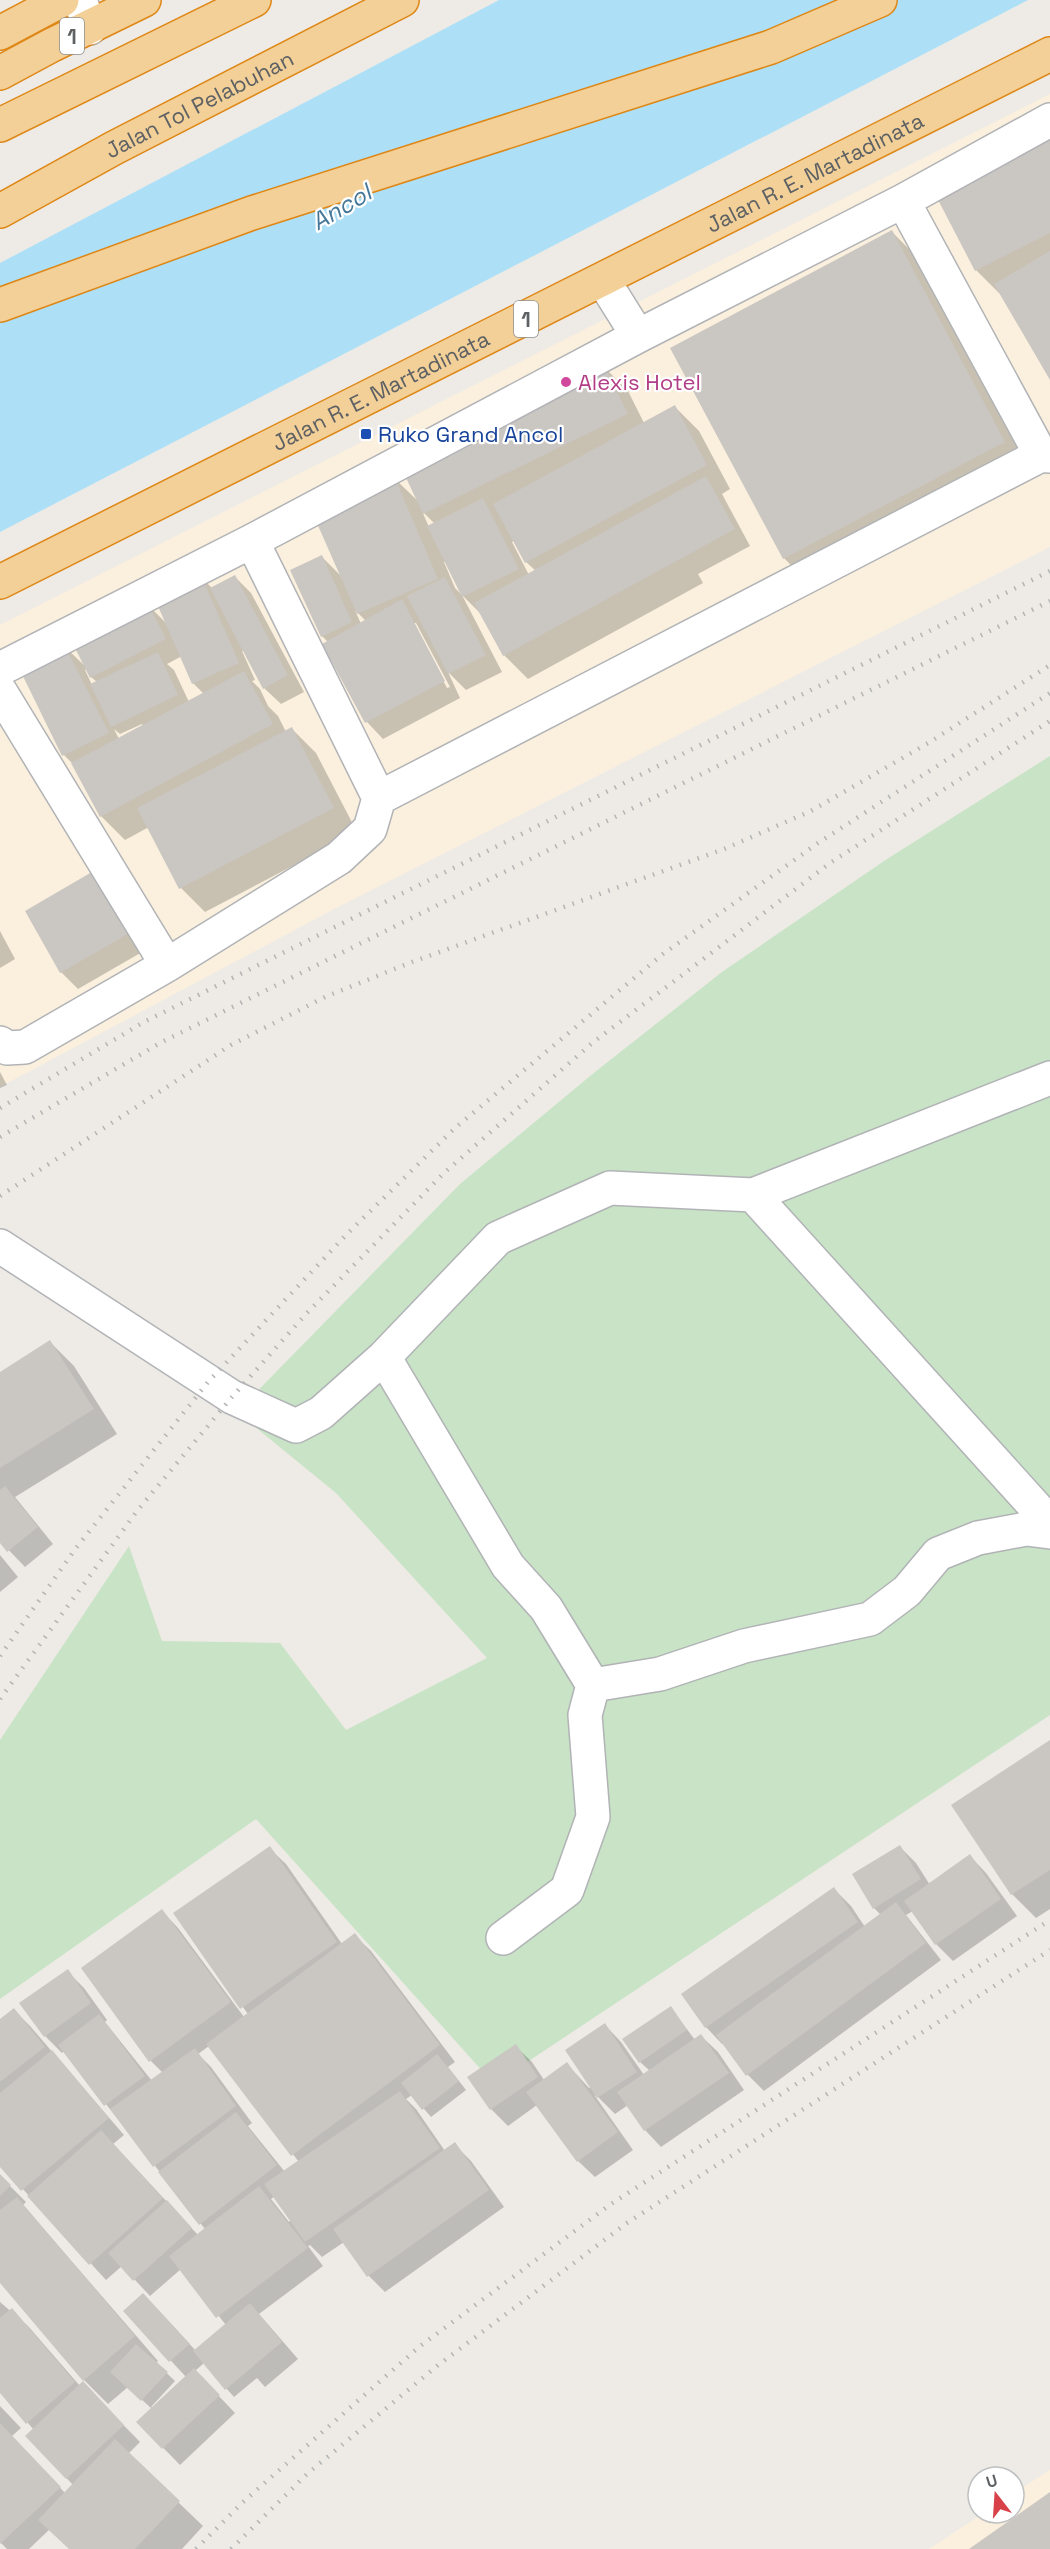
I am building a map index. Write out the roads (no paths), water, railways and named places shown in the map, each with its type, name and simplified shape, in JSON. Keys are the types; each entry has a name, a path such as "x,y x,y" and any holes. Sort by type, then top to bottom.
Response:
{"highway":[{"path":"0,33 62,0"},
{"name":"1","path":"0,74 52,45 85,14 144,0"},
{"name":"1","path":"0,125 254,0"},
{"name":"Jalan Tol Pelabuhan","path":"0,211 114,148 402,0"},
{"path":"0,305 252,213 771,47 880,0"},
{"name":"Jalan R. E. Martadinata","path":"0,582 1050,54"}],"lane":[{"path":"0,669 252,541 638,336 903,201 1050,120"},
{"path":"379,798 1046,456 903,201"},
{"path":"603,280 638,336"},
{"path":"0,1043 7,1048 25,1047 167,965 339,858 370,829 379,798 252,541"},
{"path":"0,691 167,965"},
{"path":"0,1246 232,1397 296,1426 321,1413 384,1358 498,1238 610,1188 753,1195 1050,1078"},
{"path":"753,1195 1050,1523"},
{"path":"384,1358 508,1566 546,1608 593,1685 585,1715 593,1817 567,1890 503,1938"},
{"path":"593,1685 660,1674 744,1646 870,1619 907,1591 938,1554 978,1538 1026,1529 1050,1532"}],"water":[{"name":"Ancol","path":"499,0 1028,0 0,532 0,263"}],"railway":[{"path":"0,1108 144,1022 1050,571"},
{"path":"0,1137 160,1043 1050,601"},
{"path":"0,1196 231,1045 325,997 412,962 724,849 811,811 930,742 1050,665"},
{"path":"0,1656 76,1548 208,1382 347,1234 455,1128 663,954 818,843 1050,693"},
{"path":"0,1699 137,1511 232,1397 306,1314 444,1173 591,1044 830,863 1050,721"},
{"path":"196,2549 243,2502 419,2347 611,2204 1050,1920"},
{"path":"231,2549 307,2474 437,2366 627,2223 1050,1950"}],"place":[{"name":"Alexis Hotel","path":"566,382"},
{"name":"Ruko Grand Ancol","path":"366,434"}]}
